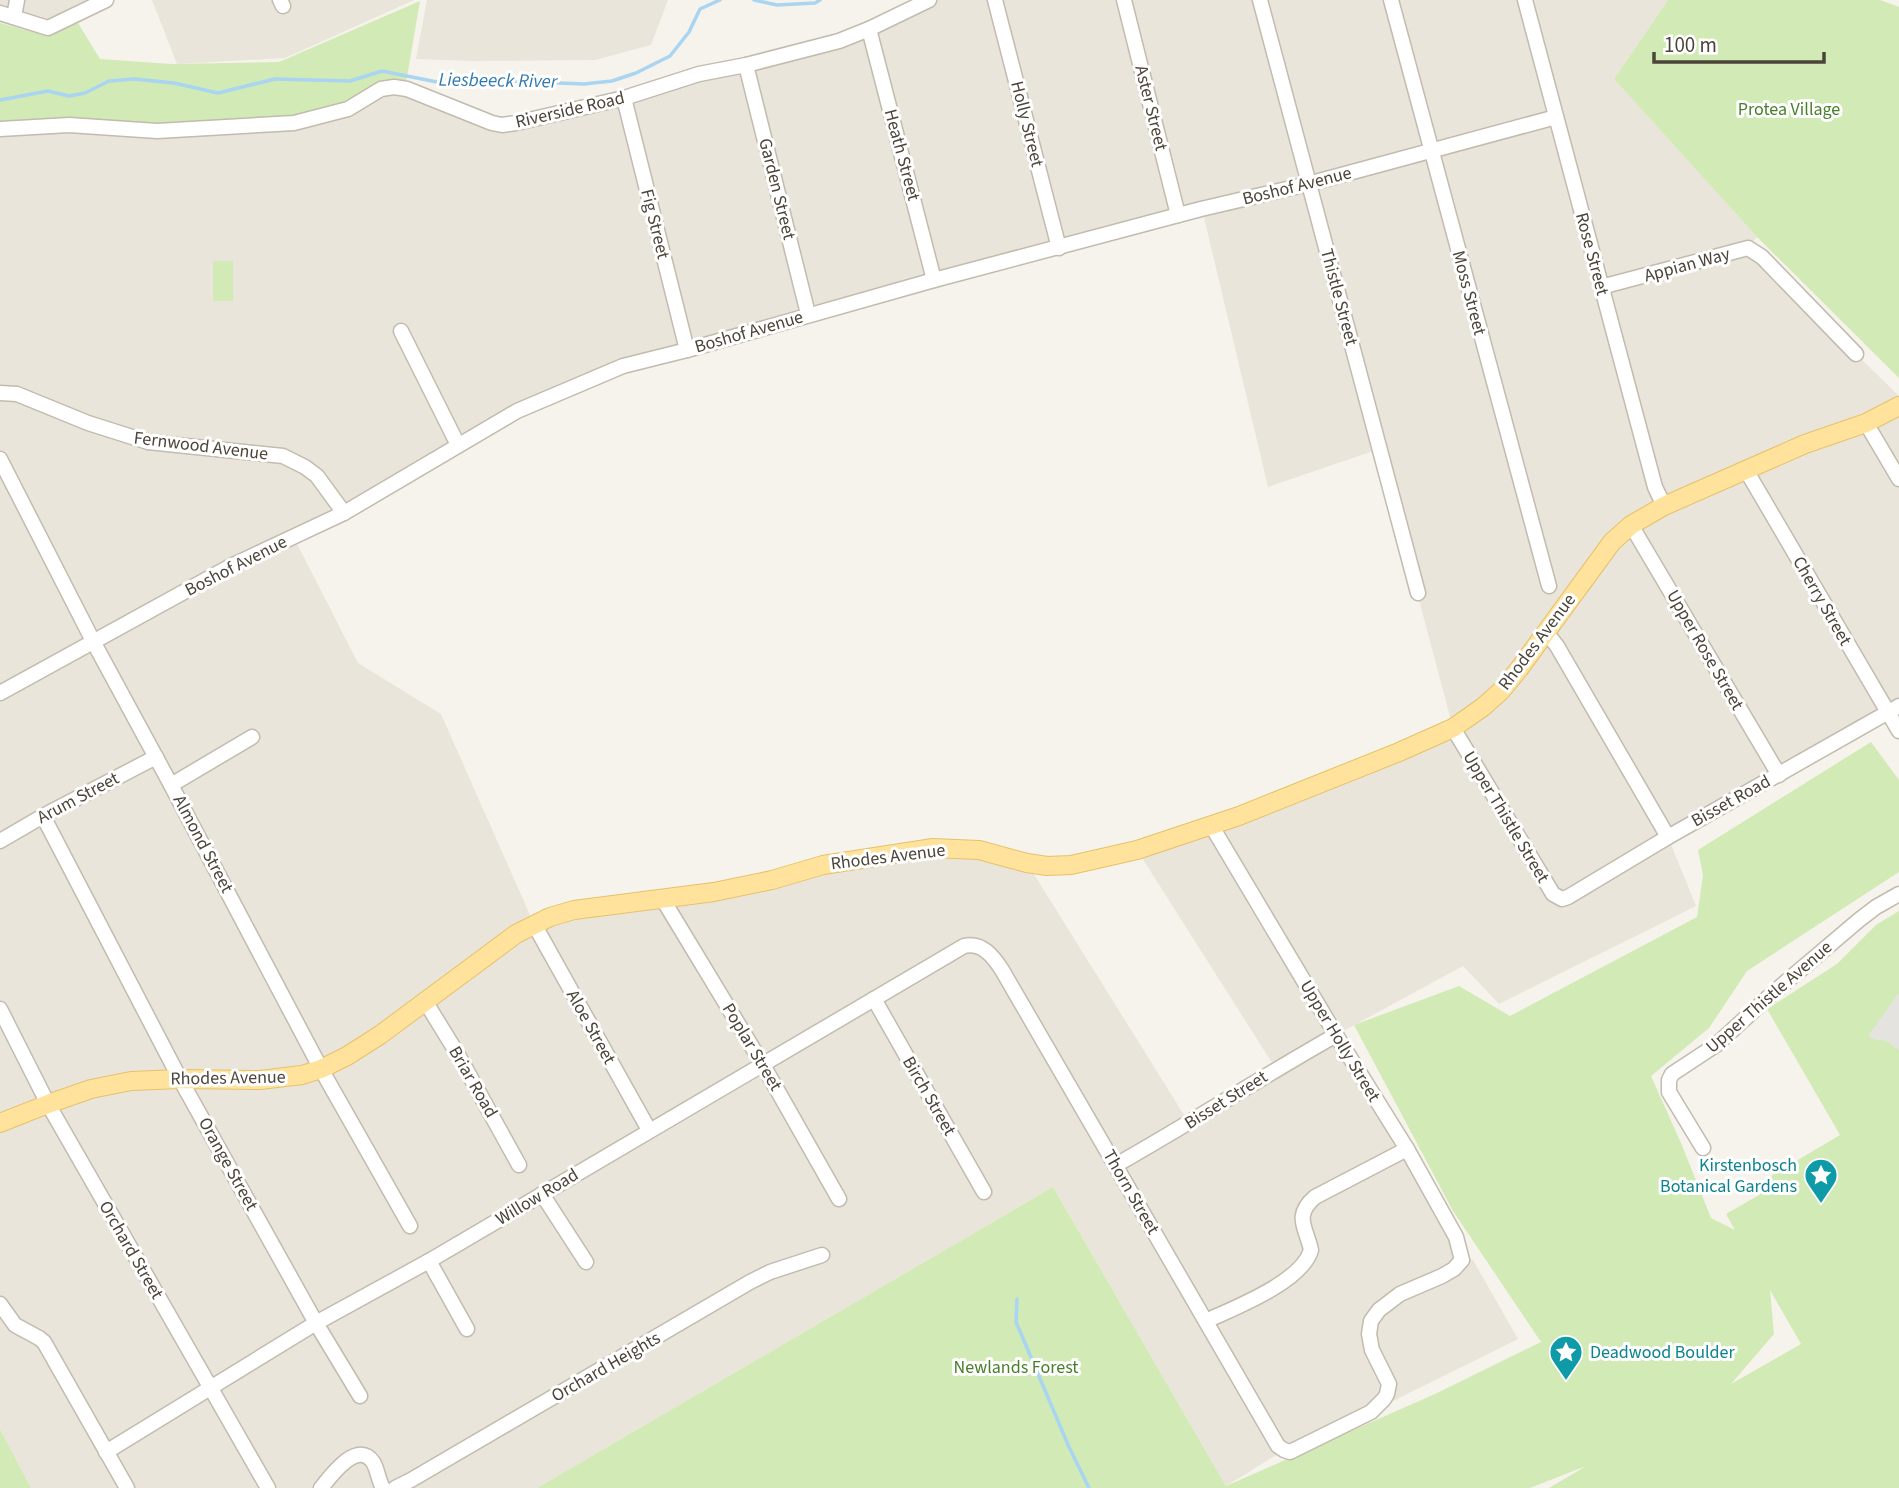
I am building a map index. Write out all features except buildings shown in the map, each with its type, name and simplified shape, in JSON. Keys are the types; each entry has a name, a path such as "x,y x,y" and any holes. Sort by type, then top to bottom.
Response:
{"main road":[{"name":"Rhodes Avenue","path":"0,1123 91,1089 131,1081 260,1080 302,1075 321,1069 369,1042 516,934 534,924 574,910 714,892 823,866 933,848 979,850 1047,866 1071,865 1137,850 1292,795 1453,728 1483,707 1501,691 1604,552 1631,524 1664,506 1805,444 1866,423 1899,406"}],"street":[{"path":"17,0 7,15 48,28 106,0"},
{"name":"Riverside Road","path":"0,129 69,125 157,131 294,123 348,109 381,89 394,87 407,89 502,125 624,99 699,74 839,41 929,0"},
{"name":"Holly Street","path":"995,0 1059,248"},
{"name":"Aster Street","path":"1124,0 1178,215"},
{"name":"Thistle Street","path":"1260,0 1418,593"},
{"name":"Moss Street","path":"1391,0 1549,586"},
{"name":"Rose Street","path":"1525,0 1655,487 1664,506"},
{"name":"Heath Street","path":"869,29 934,280"},
{"name":"Garden Street","path":"746,65 808,314"},
{"name":"Fig Street","path":"624,99 687,350"},
{"name":"Boshof Avenue","path":"0,693 231,566 344,513 517,411 614,369 934,280 1556,117"},
{"name":"Appian Way","path":"1601,287 1748,248 1762,257 1856,354"},
{"path":"401,331 458,445"},
{"name":"Fernwood Avenue","path":"0,393 16,394 88,423 148,442 283,456 317,476 344,513"},
{"path":"1866,423 1899,479"},
{"name":"Almond Street","path":"0,459 93,643 321,1069 410,1226"},
{"name":"Cherry Street","path":"1746,470 1894,709 1899,732"},
{"name":"Upper Rose Street","path":"1631,524 1779,775"},
{"path":"1546,632 1557,646 1668,837"},
{"name":"Bisset Road","path":"1565,898 1894,709"},
{"name":"Upper Thistle Street","path":"1453,728 1553,894 1558,898 1565,898"},
{"path":"171,785 252,737"},
{"name":"Arum Street","path":"0,841 156,757"},
{"name":"Orange Street","path":"43,816 180,1079 360,1396"},
{"name":"Upper Holly Street","path":"1211,825 1407,1149 1456,1237 1462,1260 1442,1276 1400,1294 1379,1310 1371,1321 1369,1334 1372,1350 1389,1384 1384,1399 1371,1412 1297,1449 1290,1452 1284,1450"},
{"name":"Upper Thistle Avenue","path":"1703,1148 1669,1091 1672,1074 1716,1045 1859,920 1899,894"},
{"name":"Poplar Street","path":"662,898 763,1065 839,1199"},
{"name":"Aloe Street","path":"534,924 649,1130"},
{"name":"Willow Road","path":"106,1452 316,1322 429,1261 969,945"},
{"name":"Thorn Street","path":"969,945 992,956 1002,970 1278,1446 1284,1450"},
{"name":"Birch Street","path":"874,999 985,1192"},
{"name":"Briar Road","path":"425,1001 519,1165"},
{"name":"Orchard Street","path":"0,1009 48,1104 268,1488"},
{"name":"Bisset Street","path":"1115,1165 1189,1124 1336,1035"},
{"path":"1206,1321 1257,1298 1305,1263 1311,1250 1302,1219 1308,1203 1407,1149"},
{"path":"542,1194 586,1262"},
{"name":"Orchard Heights","path":"395,1488 751,1282 770,1272 822,1255"},
{"path":"429,1261 467,1329"},
{"path":"0,1304 15,1325 44,1342 127,1488"},
{"path":"321,1488 341,1464 362,1456 373,1462 383,1488"}],"shaded area":[{"path":"0,0 106,0 48,28 0,13"},
{"path":"152,0 414,0 285,58 177,64"},
{"path":"427,0 668,0 651,45 595,60 469,61 416,59"},
{"path":"929,0 1668,0 1614,79 1757,237 1748,248 1899,396 1899,706 1668,837 1696,906 1499,1004 1463,966 1336,1035 1462,1259 1473,1260 1518,1339 1371,1412 1283,1451 1226,1486 1053,1187 537,1488 31,1488 0,1429 0,129 394,87 492,123 819,47","holes":["1202,209 1268,487 1379,449 1453,728 1137,850 1276,1069 1189,1123 1027,863 905,851 534,924 441,714 358,663 294,538 517,411 687,350"]},
{"path":"1898,994 1899,1050 1887,1041 1868,1036"}],"green space":[{"name":"Protea Village","path":"1668,0 1880,0 1899,7 1899,378 1757,237 1614,79"},
{"path":"420,1 406,83 343,107 292,119 157,128 0,126 0,23 48,36 78,23 100,59 171,64 279,62"},
{"path":"213,261 233,261 233,301 213,301"},
{"name":"Newlands Forest","path":"1871,742 1899,780 1899,872 1747,971 1709,1028 1651,1076 1711,1218 1735,1230 1726,1214 1759,1195 1754,1186 1840,1135 1767,1009 1837,964 1876,925 1899,911 1899,1488 1549,1488 1586,1466 1530,1488 537,1488 1053,1187 1226,1486 1435,1394 1541,1342 1453,1211 1354,1025 1459,986 1510,1016 1697,917 1703,875 1698,850","holes":["1770,1290 1801,1344 1731,1384 1774,1334"]},
{"path":"0,1429 31,1488 0,1488"}],"waterway":[{"name":"Liesbeeck River","path":"0,100 48,91 69,96 85,93 109,81 134,79 174,83 218,93 275,79 350,81 382,71 442,83 479,80 584,84 612,81 636,73 670,56 689,32 700,9 720,0"},
{"name":"Liesbeeck River","path":"754,0 777,5 815,3 820,0"},
{"path":"1017,1299 1016,1322 1089,1488"}],"place":[{"name":"Kirstenbosch Botanical Gardens","path":"1821,1205"},
{"name":"Deadwood Boulder","path":"1566,1382"}]}
